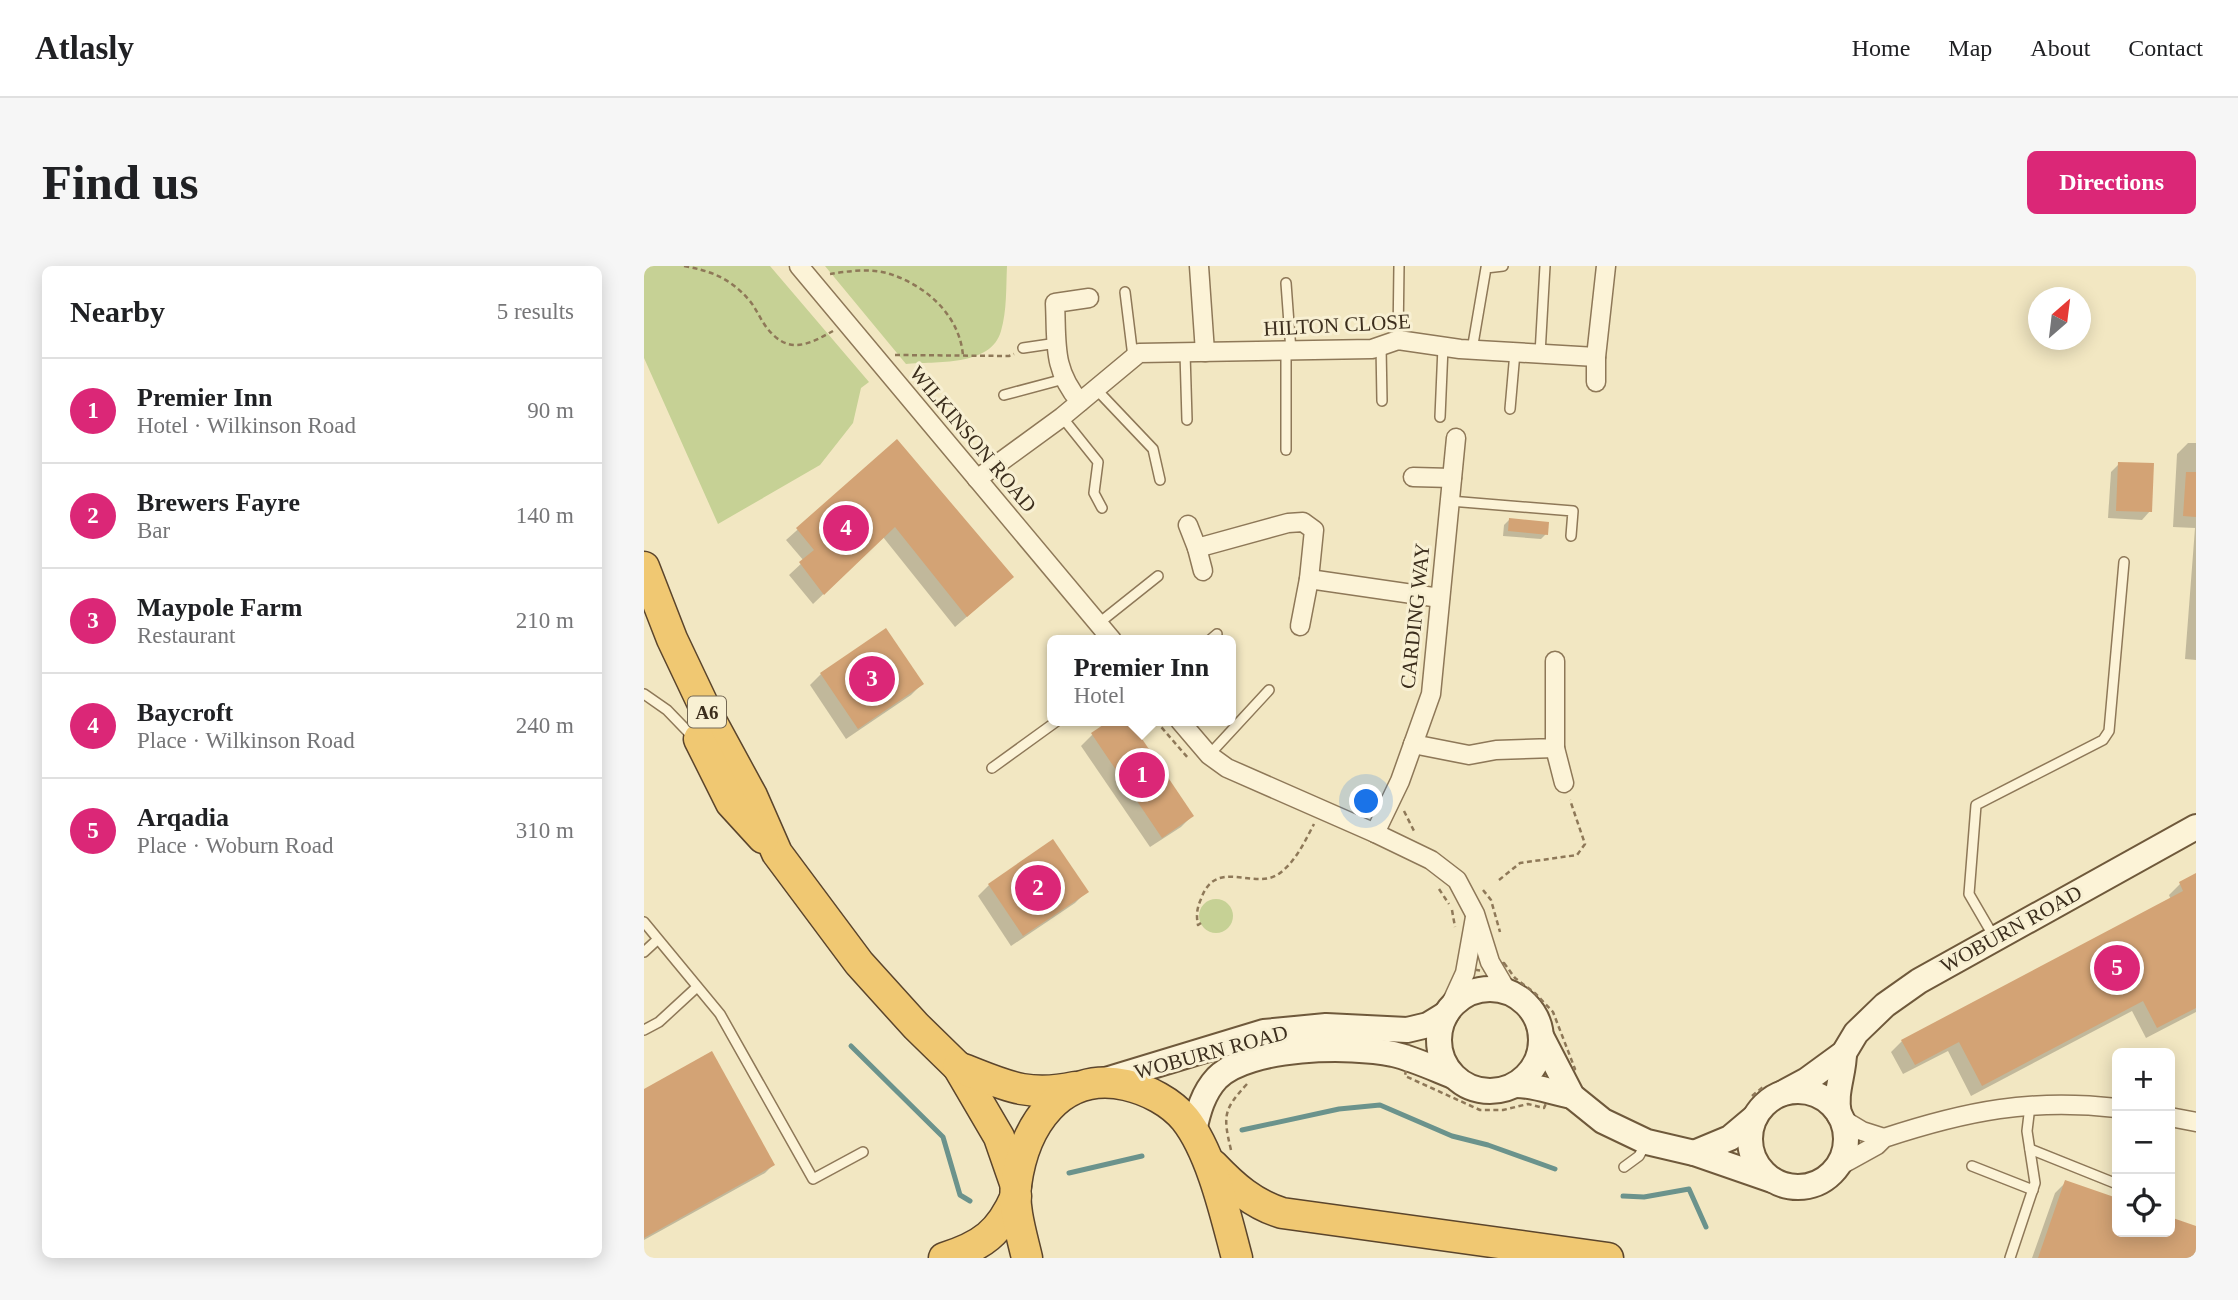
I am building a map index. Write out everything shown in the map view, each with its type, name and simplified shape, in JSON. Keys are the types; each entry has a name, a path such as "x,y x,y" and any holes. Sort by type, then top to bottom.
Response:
{"highway":[{"name":"A6","path":"644,567 672,639 709,717 752,796 777,853 859,963 916,1026 958,1066 999,1137 1016,1191"},
{"path":"644,618 731,803 777,853"},
{"name":"A6","path":"958,1066 1018,1090 1047,1091 1091,1084"},
{"path":"944,1258 980,1244 1003,1222 1016,1191 1030,1139 1044,1112 1064,1094 1091,1084 1118,1083 1149,1093 1175,1109 1200,1144 1244,1194 1258,1204 1282,1213 1608,1258"},
{"path":"1200,1144 1222,1201 1237,1258"},
{"path":"1016,1191 1027,1258"}],"main road":[{"name":"WOBURN ROAD","path":"1783,1093 1807,1080 1844,1053 1856,1033 1885,1004 1919,981 2196,827"},
{"path":"1542,1038 1536,1065 1516,1084 1500,1090 1483,1091 1467,1086 1453,1076 1444,1062 1439,1046 1440,1029 1448,1011 1461,997 1475,990 1491,988 1507,991 1521,998 1532,1009 1562,1088 1603,1121 1647,1142 1694,1153 1786,1186 1801,1187 1816,1184 1828,1177 1839,1166 1846,1143 1840,1117 1828,1102 1814,1094 1799,1091 1783,1093 1762,1107 1755,1117 1730,1138 1694,1153"},
{"name":"WOBURN ROAD","path":"1091,1084 1264,1032 1326,1026 1407,1030 1428,1025 1448,1011"},
{"name":"WOBURN ROAD","path":"1200,1144 1199,1110 1210,1087 1217,1077 1235,1066 1257,1058 1324,1049 1374,1051 1407,1058 1453,1076"},
{"name":"WOBURN ROAD","path":"1840,1117 1838,1091 1844,1053"},
{"path":"1516,1084 1562,1088"},
{"path":"1755,1117 1750,1131 1750,1145 1754,1159 1772,1180"}],"street":[{"path":"1199,266 1205,352"},
{"path":"1596,382 1596,357 1606,266"},
{"name":"WILKINSON ROAD","path":"804,272 1108,635"},
{"path":"1080,402 1059,368 1055,303 1089,298"},
{"name":"HILTON CLOSE","path":"1133,358 1139,353 1372,349 1389,343 1596,357"},
{"path":"977,479 1062,417 1133,358"},
{"name":"CARDING WAY","path":"1375,833 1401,781 1431,694 1456,438"},
{"path":"1413,477 1452,478"},
{"path":"1197,548 1287,523 1303,522 1314,530 1309,579 1300,626"},
{"path":"1188,524 1203,571"},
{"path":"1309,579 1440,598"},
{"path":"1555,661 1555,748 1564,783"},
{"path":"1184,726 1209,755 1227,768 1431,860 1457,880 1475,914 1493,968 1507,991"},
{"path":"1413,744 1469,755 1496,750 1555,748"},
{"path":"1448,1011 1459,990 1460,964 1475,914"},
{"path":"1839,1166 1877,1145 1884,1138 1965,1114 2030,1104 2077,1103 2112,1107"},
{"path":"1840,1117 1862,1131 1884,1138"},
{"path":"2175,1117 2195,1119"}],"lane":[{"path":"1382,401 1399,266"},
{"path":"1472,350 1486,268 1503,266"},
{"path":"1541,354 1545,266"},
{"path":"1286,283 1286,450"},
{"path":"1125,292 1133,358"},
{"path":"1023,348 1057,343"},
{"path":"1440,417 1443,347"},
{"path":"1185,352 1186,420"},
{"path":"1510,409 1515,352"},
{"path":"1004,395 1064,379"},
{"path":"1096,389 1153,449 1160,480"},
{"path":"1062,417 1098,462 1094,493 1102,508"},
{"path":"1450,501 1573,511 1571,536"},
{"path":"1995,938 1969,894 1976,805 2102,740 2109,732 2124,562"},
{"path":"1098,623 1158,576"},
{"path":"1236,726 1269,690"},
{"path":"644,694 667,710 704,748"},
{"path":"992,768 1051,726"},
{"path":"1209,755 1236,726"},
{"path":"644,922 720,1014 813,1179 863,1152"},
{"path":"644,952 657,940"},
{"path":"644,1030 659,1022 697,987"},
{"path":"2010,1258 2035,1183 2027,1131 2030,1104"},
{"path":"1624,1167 1639,1156 1647,1142"},
{"path":"2030,1149 2112,1182"},
{"path":"1972,1166 2033,1190"}],"path":[{"path":"684,266 712,271 724,278 749,300 768,329 783,342 810,344 847,321"},
{"path":"804,272 889,273 913,284 927,293 949,316 962,342 963,356"},
{"path":"874,355 1009,356 1023,348"},
{"path":"1160,726 1191,761"},
{"path":"1499,880 1520,863 1577,855 1584,844 1564,783"},
{"path":"1201,923 1198,925 1196,917 1203,892 1218,878 1238,875 1263,880 1280,873 1299,851 1314,825 1318,827"},
{"path":"1434,880 1453,911 1457,936"},
{"path":"1504,963 1515,978 1553,1012 1575,1069 1544,1108 1528,1104 1503,1110 1480,1110 1405,1076 1409,1050 1406,1020 1422,1018 1438,1006 1450,991 1460,964 1483,971 1504,963"},
{"path":"1229,1104 1249,1082"}],"green space":[{"path":"644,266 770,266 869,382 861,388 853,423 820,465 718,524 644,358"},
{"path":"825,266 1007,266 1001,331 995,343 974,356 946,362 906,364"},
{"path":"1216,899 1228,904 1233,916 1228,928 1216,933 1204,928 1199,916 1204,904"}],"building":[{"path":"897,439 1014,577 967,617 895,527 824,595 799,562 814,550 796,528"},
{"path":"2118,462 2154,463 2152,512 2116,511"},
{"path":"2186,472 2196,472 2196,517 2183,516"},
{"path":"1509,518 1549,522 1548,535 1508,531"},
{"path":"886,628 924,684 858,729 820,673"},
{"path":"1102,726 1133,726 1194,816 1162,838 1091,733"},
{"path":"1053,839 1089,892 1023,936 988,884"},
{"path":"2196,873 2196,1008 2157,1028 2143,1001 1982,1086 1959,1042 1915,1065 1901,1040 2183,891 2179,882"},
{"path":"712,1051 775,1165 644,1238 644,1089"},
{"path":"2065,1180 2112,1196 2112,1237 2175,1237 2175,1219 2196,1226 2196,1258 2038,1258"}],"waterway":[{"path":"851,1046 943,1137 960,1195 970,1201"},
{"path":"1242,1130 1339,1109 1380,1105 1452,1136 1488,1145 1555,1169"},
{"path":"1069,1173 1142,1156"},
{"path":"1623,1196 1644,1197 1689,1189 1706,1227"}],"place":[{"name":"Baycroft","path":"846,528"},
{"name":"Maypole Farm","path":"872,679"},
{"name":"Premier Inn","path":"1142,775"},
{"name":"Brewers Fayre","path":"1038,888"},
{"name":"Arqadia","path":"2117,968"}]}
